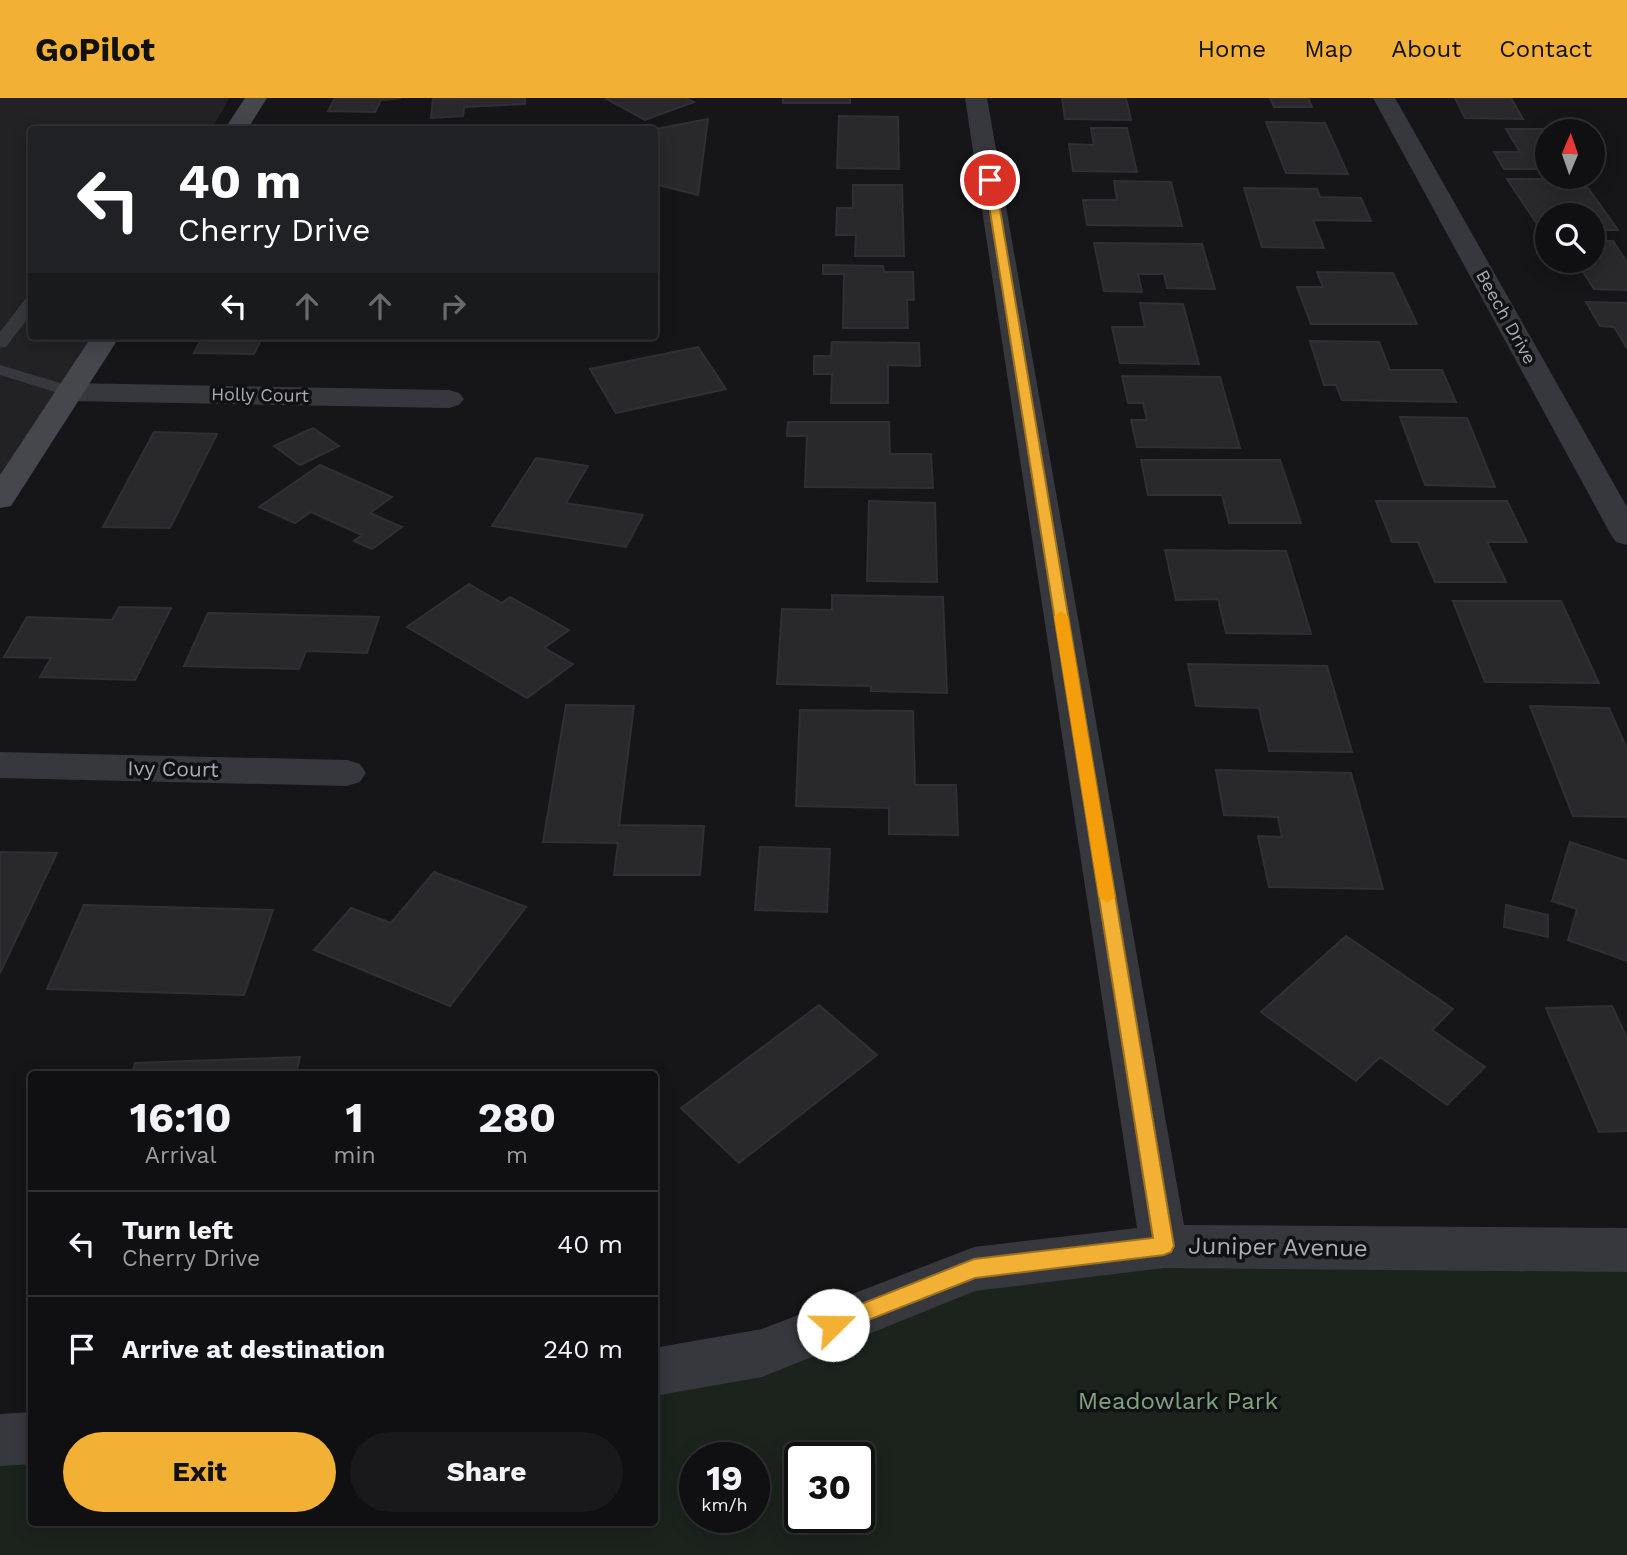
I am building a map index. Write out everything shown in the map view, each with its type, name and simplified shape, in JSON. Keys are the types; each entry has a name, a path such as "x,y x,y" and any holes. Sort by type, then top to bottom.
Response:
{"street":[{"path":"238,126 256,98"},
{"path":"976,98 1164,1246"},
{"name":"Beech Drive","path":"1384,98 1627,535"},
{"path":"0,499 104,340"},
{"name":"Holly Court","path":"71,392 449,399"},
{"name":"Ivy Court","path":"0,765 347,773"},
{"name":"Juniper Avenue","path":"658,1371 762,1353 974,1269 1164,1246 1627,1250"},
{"path":"0,1440 28,1438"}],"lane":[{"path":"0,343 28,306"},
{"path":"0,370 71,392"}],"shaded area":[{"path":"0,98 229,98 214,126 28,126 28,340 99,340 0,499"}],"green space":[{"name":"Meadowlark Park","path":"1627,1250 1627,1555 0,1555 0,1440 28,1438 28,1526 658,1526 658,1371 974,1269"}],"building":[{"path":"335,98 402,98 381,100 375,112 328,111"},
{"path":"525,98 525,104 464,107 463,116 431,118 433,99"},
{"path":"605,98 686,98 694,102 645,120"},
{"path":"783,98 850,98 850,103 783,103"},
{"path":"1062,98 1126,98 1131,120 1065,119"},
{"path":"1270,98 1308,98 1312,107 1274,107"},
{"path":"1455,98 1511,98 1523,119 1465,118"},
{"path":"839,116 898,117 899,169 837,168"},
{"path":"708,119 698,195 658,185 658,128"},
{"path":"1266,122 1325,123 1348,174 1286,173"},
{"path":"1091,128 1127,128 1137,172 1073,171 1069,144 1094,145"},
{"path":"1506,129 1535,129 1535,169 1504,169 1494,152 1520,152"},
{"path":"1507,179 1535,179 1535,189 1589,189 1599,203 1535,203 1535,221"},
{"path":"1114,181 1171,182 1182,226 1087,225 1083,200 1117,200"},
{"path":"853,185 902,185 904,256 855,256 856,235 836,235 837,208 853,208"},
{"path":"1244,188 1317,189 1320,197 1361,198 1371,221 1313,220 1324,248 1262,247"},
{"path":"1605,212 1618,230 1605,230"},
{"path":"1605,241 1613,241 1627,262 1627,290 1594,289 1584,273 1605,273"},
{"path":"1094,243 1202,244 1215,289 1167,288 1164,274 1138,274 1142,292 1104,291"},
{"path":"823,265 883,266 884,272 913,272 914,300 907,300 908,328 843,328 844,274 823,274"},
{"path":"1317,272 1393,273 1417,324 1311,324 1297,287 1323,287"},
{"path":"1586,302 1627,303 1627,348 1614,327 1600,326"},
{"path":"1140,303 1183,304 1199,364 1120,363 1112,327 1145,327"},
{"path":"201,340 261,340 254,354 194,353"},
{"path":"1310,341 1379,342 1390,370 1442,370 1456,402 1342,400 1336,385 1324,385"},
{"path":"832,342 919,343 920,366 888,365 888,403 831,403 832,374 814,374 814,356 831,356"},
{"path":"698,347 726,389 616,413 590,369"},
{"path":"1122,376 1220,377 1240,448 1137,447 1131,420 1147,420 1143,403 1128,403"},
{"path":"1400,417 1467,418 1495,487 1425,485"},
{"path":"788,422 889,422 890,454 931,454 933,488 805,487 807,436 787,436"},
{"path":"313,428 339,446 300,465 274,446"},
{"path":"154,432 217,434 170,528 103,527"},
{"path":"536,458 588,466 566,503 643,515 626,547 492,526"},
{"path":"1141,460 1280,460 1301,523 1229,523 1222,495 1148,495"},
{"path":"320,465 392,497 370,513 402,527 372,549 354,541 362,535 311,512 295,523 259,507"},
{"path":"869,501 935,503 937,582 867,581"},
{"path":"1376,501 1507,501 1527,542 1487,542 1506,582 1435,582 1418,542 1392,542"},
{"path":"1165,550 1286,551 1311,634 1226,633 1218,599 1176,600"},
{"path":"469,584 502,603 510,597 569,630 544,648 573,664 527,698 407,627"},
{"path":"832,595 943,597 947,693 871,691 871,686 777,684 782,609 832,610"},
{"path":"1453,601 1561,601 1599,683 1485,682"},
{"path":"119,607 171,608 135,680 40,677 51,658 4,657 27,617 112,620"},
{"path":"208,613 379,617 367,653 306,651 299,669 184,666"},
{"path":"1188,664 1327,666 1352,752 1269,751 1259,708 1196,706"},
{"path":"566,705 634,706 619,825 704,826 700,875 614,875 618,843 543,842"},
{"path":"1530,706 1609,708 1627,749 1627,817 1573,816"},
{"path":"800,710 913,711 915,785 956,785 958,835 889,834 889,808 796,806"},
{"path":"1216,770 1351,773 1383,889 1269,887 1258,836 1282,837 1278,817 1224,815"},
{"path":"1570,842 1627,861 1627,961 1568,940 1577,909 1552,901"},
{"path":"760,847 830,849 827,912 755,910"},
{"path":"0,852 57,853 0,973"},
{"path":"434,872 526,907 450,1006 314,950 351,908 391,923"},
{"path":"84,905 273,910 244,995 47,989"},
{"path":"1506,905 1548,915 1548,937 1504,927"},
{"path":"1346,936 1453,1009 1432,1030 1485,1067 1447,1105 1380,1057 1356,1081 1261,1012"},
{"path":"819,1005 877,1055 739,1163 681,1108"},
{"path":"1612,1006 1627,1038 1627,1131 1599,1132 1546,1008"},
{"path":"300,1057 297,1071 133,1071 135,1063"}],"slow traffic":[{"path":"1061,616 1107,897"}],"route":[{"path":"833,1325 974,1269 1164,1246 990,180"}]}
